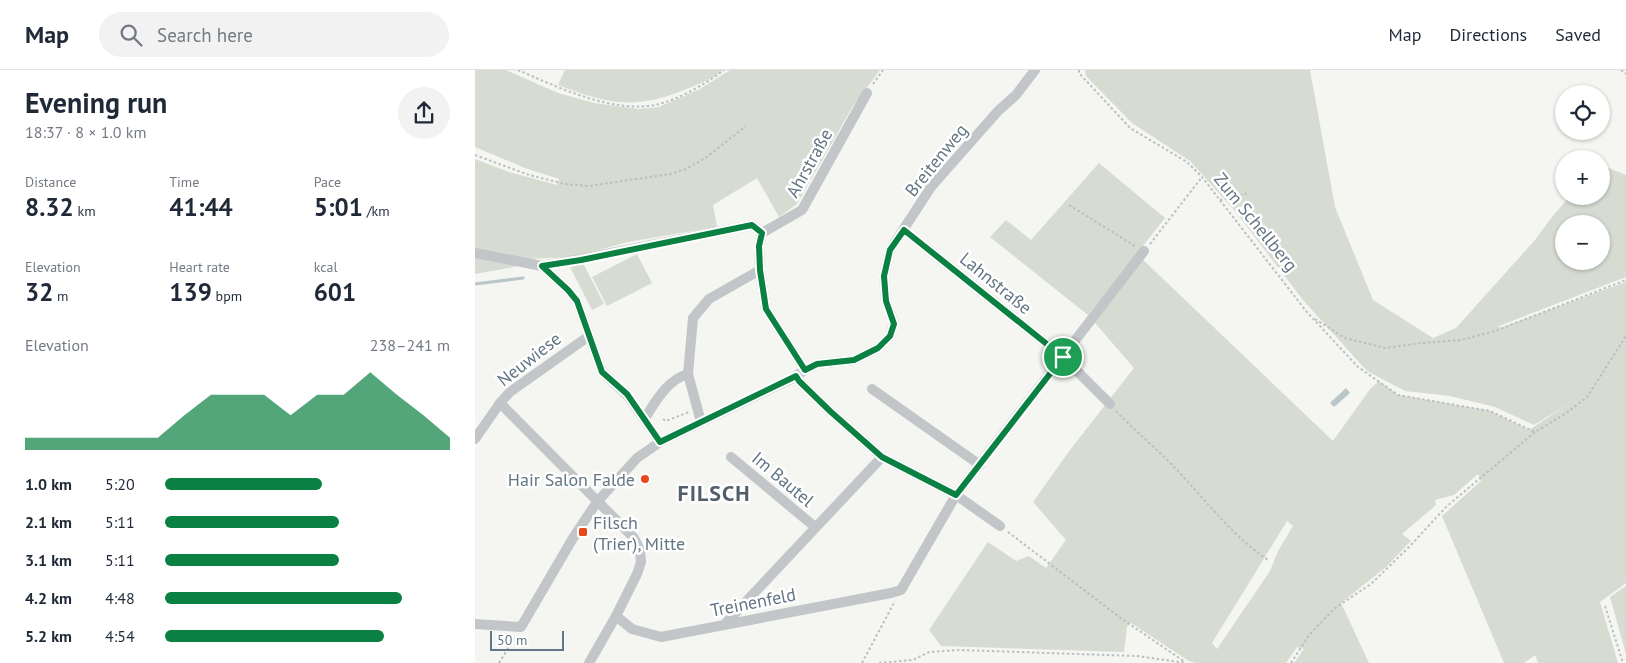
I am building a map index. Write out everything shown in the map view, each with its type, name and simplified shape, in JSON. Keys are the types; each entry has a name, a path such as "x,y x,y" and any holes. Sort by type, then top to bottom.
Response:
{"street":[{"name":"Breitenweg","path":"521,627 568,546 597,502 637,458 660,442 817,364 854,360 878,348 890,336 894,324 886,301 884,276 890,250 931,187 998,112 1017,94 1035,70"},
{"name":"Ahrstraße","path":"762,233 802,210 867,93"},
{"path":"475,253 542,266 581,260 752,225 762,233 759,246 760,270 766,309 801,373 799,381 882,457 956,495 1000,526"},
{"name":"Lahnstraße","path":"904,230 1063,357 1110,404"},
{"path":"901,590 956,495 1144,251"},
{"path":"542,266 577,301 584,338 602,372 627,394 660,442"},
{"path":"701,422 688,374 693,318 709,299 760,270"},
{"name":"Neuwiese","path":"475,439 510,392 584,338"},
{"path":"645,418 662,391 679,376 688,374"},
{"path":"873,388 980,465"},
{"name":"Neuwiese","path":"500,403 634,538 641,550 641,562 637,574 616,616"},
{"name":"Im Bautel","path":"731,457 815,527"},
{"name":"Im Bautel","path":"725,624 882,457"},
{"name":"Treinenfeld","path":"616,616 632,629 661,637 901,590"},
{"path":"589,663 616,616"},
{"path":"475,624 521,627"}],"path":[{"path":"518,70 587,98 625,106 655,104 671,99 701,86 724,70"},
{"path":"867,93 883,70"},
{"path":"1079,70 1079,73 1130,128 1187,162 1202,177"},
{"path":"1621,70 1626,74"},
{"path":"475,155 529,175 565,184 589,186 670,174 686,169 707,157 746,126"},
{"name":"Zum Schellberg","path":"1144,251 1202,177 1313,318 1358,367 1398,395 1490,411 1535,432"},
{"path":"1219,200 1249,193"},
{"path":"1069,205 1144,251"},
{"path":"1313,318 1345,338 1385,348 1461,340 1495,331 1626,280"},
{"path":"1291,663 1309,635 1335,608 1371,584 1446,507 1535,432 1565,414 1587,397 1626,336"},
{"path":"1110,404 1174,467 1249,547 1268,560"},
{"path":"661,411 663,419 666,421 690,412 693,408"},
{"path":"1000,526 1122,619 1186,663"},
{"path":"862,663 901,590"},
{"path":"1605,606 1623,663"},
{"path":"499,663 521,627"},
{"path":"879,663 913,660 929,652 959,650 1137,656 1186,663"}],"shaded area":[{"path":"475,70 506,70 558,93 594,103 639,109 659,107 700,89 730,70 880,70 853,106 797,204 779,217 757,178 713,205 717,227 628,242 573,257 528,259 475,249 475,159 509,172 557,185 559,179 525,168 475,147"},
{"path":"565,70 723,70 707,80 671,95 654,100 623,102 608,101 558,85"},
{"path":"1085,70 1310,70 1335,207 1373,300 1433,338 1456,328 1535,240 1562,205 1610,205 1610,169 1626,175 1626,277 1499,326 1500,328 1626,282 1626,583 1600,602 1618,663 1538,663 1535,655 1524,663 1504,663 1442,516 1481,481 1478,474 1454,495 1435,500 1436,505 1402,534 1411,541 1386,567 1341,603 1369,663 1294,663 1304,649 1297,647 1286,663 1195,663 1131,623 1127,627 1124,652 941,646 929,630 988,542 1016,561 1029,556 1046,568 1066,540 1033,502 1070,450 1134,368 1095,323 1139,256 1333,441 1370,389 1379,381 1398,395 1490,411 1529,430 1571,402 1534,425 1495,407 1450,396 1405,391 1367,371 1303,300 1235,211 1190,161 1132,123 1086,76","holes":["1287,521 1293,526 1278,551 1270,571 1217,649 1212,643"]},
{"path":"1099,163 1165,218 1088,315 990,237 1006,220 1031,240"},
{"path":"475,254 519,266 475,274"},
{"path":"637,254 652,283 607,306 592,277"},
{"path":"583,263 604,304 592,310 570,267"},
{"path":"1346,388 1350,393 1334,407 1330,403"},
{"path":"1626,586 1626,654 1610,597"}],"waterway":[{"path":"475,284 523,278"}],"place":[{"name":"Hair Salon Falde","path":"645,479"},
{"name":"Filsch (Trier), Mitte","path":"583,532"}],"district":[{"name":"FILSCH","path":"714,493"}],"route":[{"path":"752,225 762,233 759,246 760,270 766,309 805,370 817,364 854,360 878,348 890,336 894,324 886,301 884,276 890,250 904,230 1063,357 956,495 882,457 831,412 796,376 660,442 627,394 602,372 577,301 542,266 581,260 752,225"}]}
